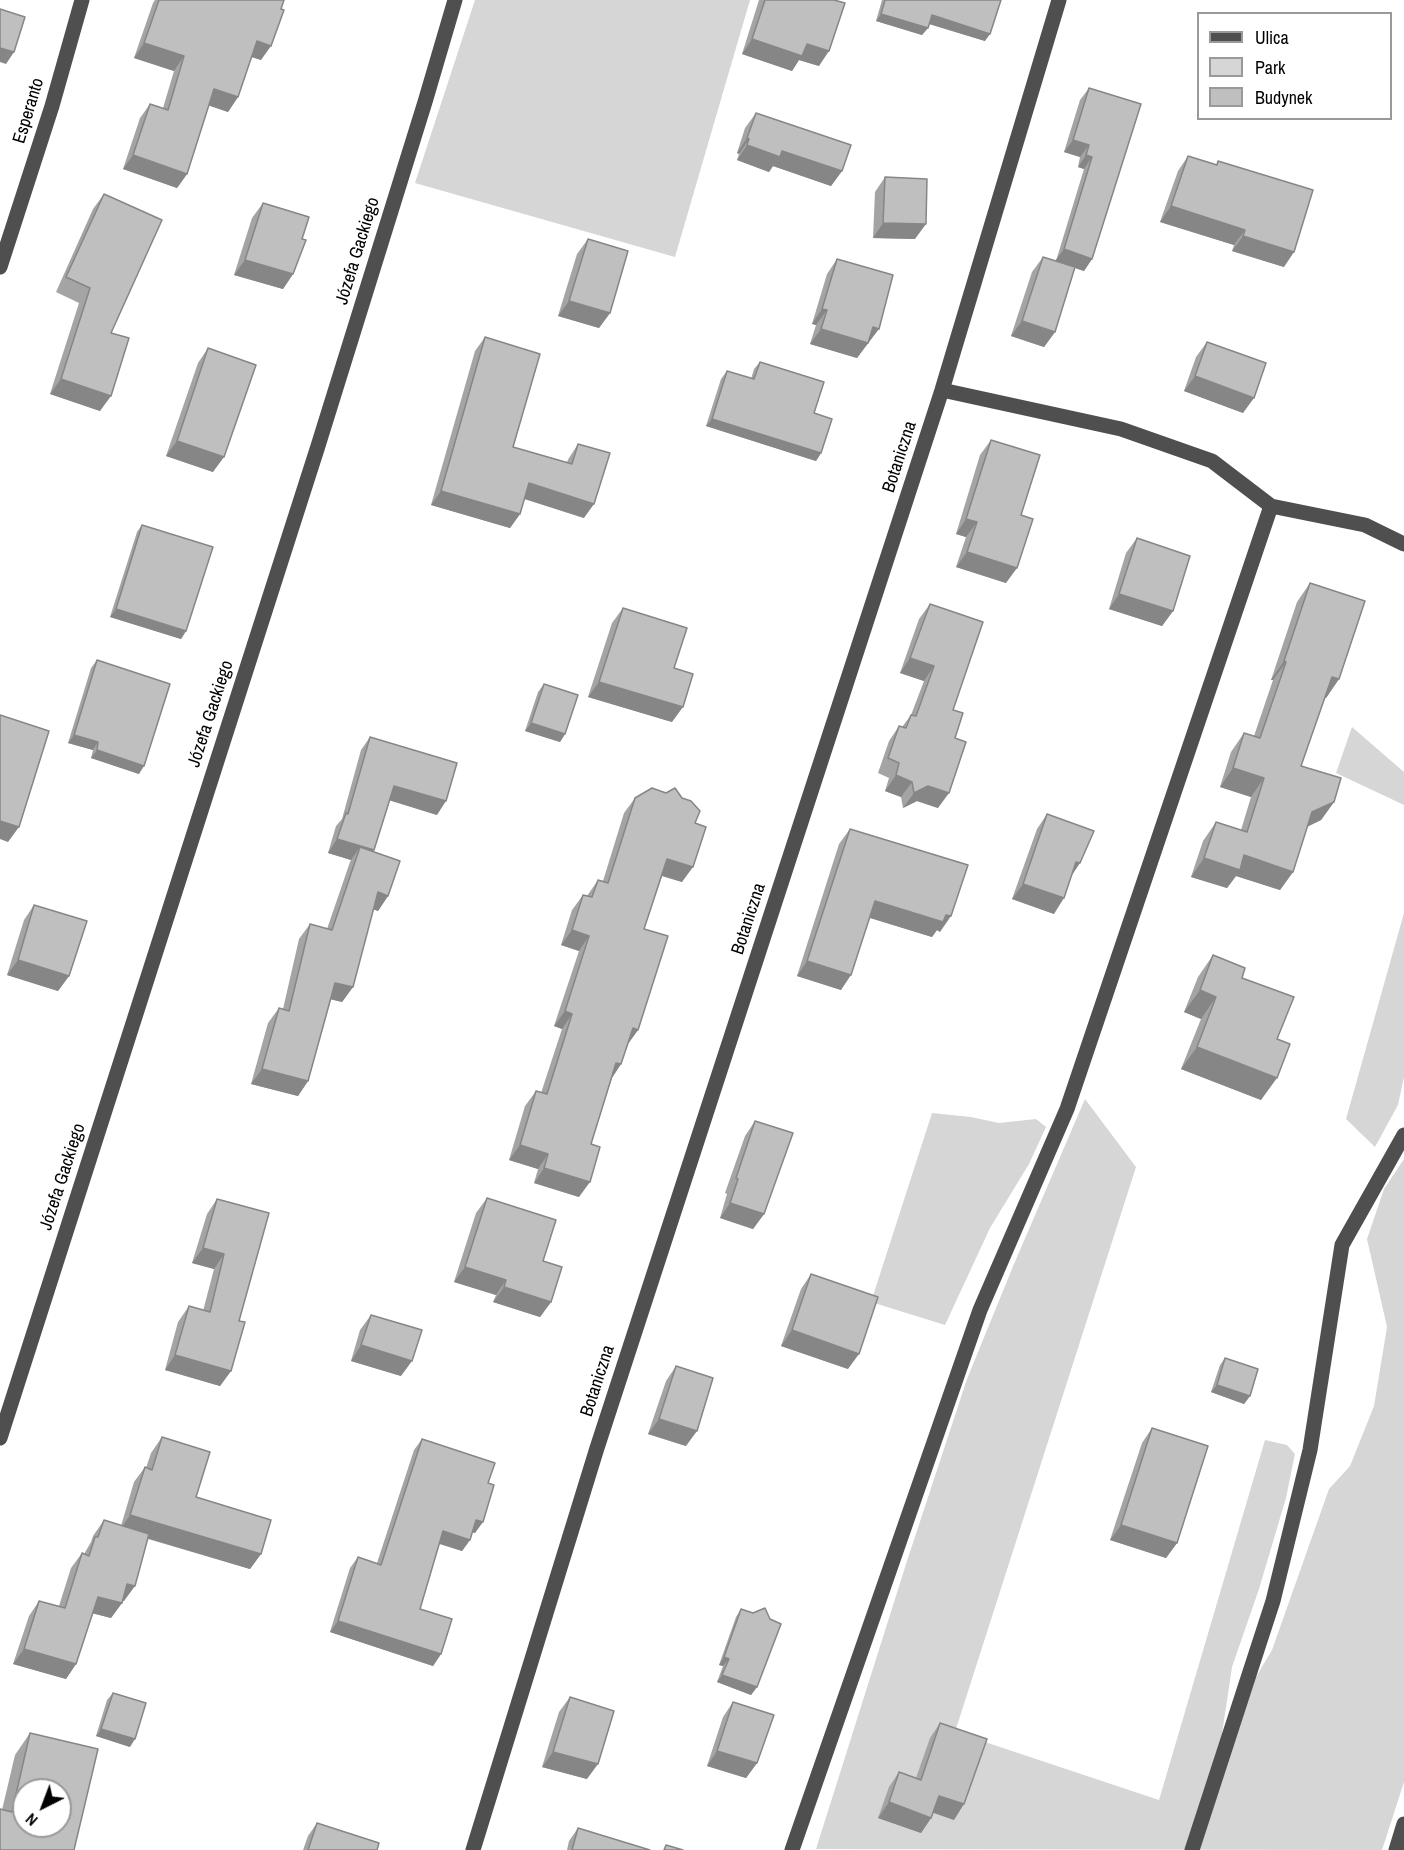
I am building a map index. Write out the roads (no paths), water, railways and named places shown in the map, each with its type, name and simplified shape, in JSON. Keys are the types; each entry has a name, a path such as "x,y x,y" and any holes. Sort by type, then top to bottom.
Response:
{"street":[{"name":"Esperanto","path":"0,267 82,0"},
{"name":"Józefa Gackiego","path":"0,1438 314,457 455,0"},
{"name":"Botaniczna","path":"473,1850 597,1448 942,390 1059,0"},
{"path":"942,390 1121,429 1212,461 1271,506 1365,525 1404,544"},
{"path":"792,1850 980,1310 1067,1109 1271,506"},
{"path":"1192,1850 1273,1601 1310,1450 1342,1245 1404,1135"},
{"path":"1395,1850 1404,1824"}]}
